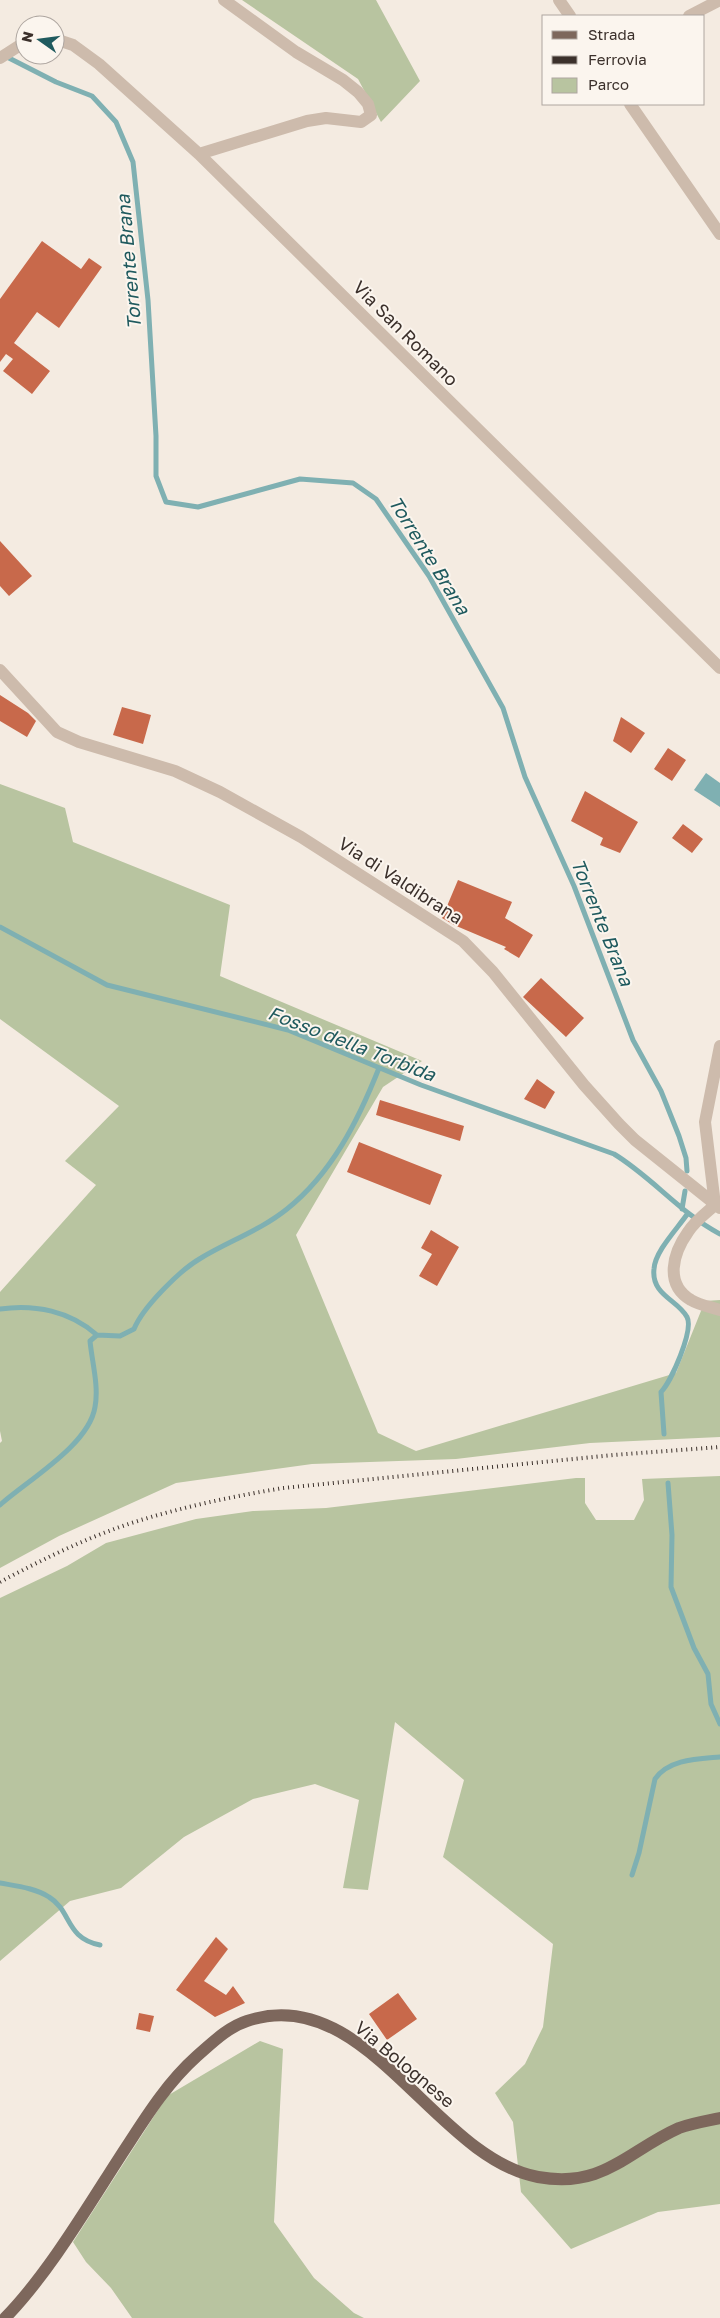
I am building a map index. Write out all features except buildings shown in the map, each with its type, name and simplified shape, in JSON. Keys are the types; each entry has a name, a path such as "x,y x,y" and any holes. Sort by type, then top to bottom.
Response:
{"main road":[{"name":"Via Bolognese","path":"5,2318 42,2272 150,2110 175,2078 223,2034 246,2021 272,2017 296,2017 340,2032 363,2048 483,2152 500,2164 532,2176 563,2180 584,2177 608,2170 680,2128 720,2118"}],"street":[{"path":"199,154 307,121 326,118 361,122 372,115 368,104 358,92 343,80 296,52 224,0"},
{"path":"559,0 569,15"},
{"path":"690,15 720,0"},
{"name":"Via San Romano","path":"65,42 73,45 99,64 199,154 720,668"},
{"path":"0,58 15,47"},
{"path":"631,105 720,234"},
{"name":"Via di Valdibrana","path":"0,670 57,732 79,742 175,771 220,792 301,836 463,941 492,972 584,1086 619,1124 717,1206"},
{"path":"720,1046 705,1122 717,1206 688,1231 676,1254 673,1267 673,1277 683,1294 691,1300 720,1310"}],"green space":[{"path":"242,0 376,0 420,81 381,122 358,79"},
{"path":"0,784 65,808 73,842 230,905 220,976 422,1061 383,1087 296,1235 378,1433 416,1451 676,1373 705,1301 720,1300 720,1437 590,1443 456,1459 312,1464 176,1483 59,1536 0,1568 0,1443 2,1441 0,1431 0,1292 96,1185 65,1161 119,1106 0,1019"},
{"path":"720,1476 720,2204 658,2212 571,2249 521,2192 513,2122 495,2093 525,2064 543,2027 553,1944 443,1857 464,1780 395,1722 368,1890 343,1888 359,1800 315,1784 253,1799 184,1837 121,1888 70,1901 0,1961 0,1598 67,1566 106,1543 196,1519 253,1511 326,1508 585,1478 585,1503 596,1520 634,1520 644,1500 642,1479"},
{"path":"260,2041 283,2049 274,2222 314,2278 354,2313 364,2318 132,2318 111,2288 86,2262 73,2242 167,2096"}],"water":[{"path":"706,773 720,783 720,807 694,790"}],"waterway":[{"name":"Torrente Brana","path":"5,56 56,82 92,96 116,122 133,162 148,300 156,436 156,476 166,502 198,507 300,479 353,483 376,499 429,576 503,708 525,777 574,886 633,1040 661,1091 679,1136 686,1158 687,1171"},
{"name":"Fosso della Torbida","path":"0,927 107,985 288,1030 421,1085 614,1154 641,1173 692,1216 720,1234"},
{"path":"0,1505 70,1448 82,1435 90,1421 96,1399 95,1374 90,1341 97,1335 120,1336 134,1329 145,1310 183,1271 212,1252 267,1223 303,1195 330,1163 342,1145 353,1126 379,1068"},
{"name":"Torrente Brana","path":"682,1209 685,1191"},
{"path":"664,1434 661,1392 680,1356 688,1324 687,1317 683,1311 657,1285 654,1278 654,1269 658,1255 688,1213"},
{"path":"0,1309 26,1308 52,1311 75,1320 97,1335"},
{"path":"668,1483 672,1535 671,1587 694,1648 708,1674 711,1704 720,1724"},
{"path":"632,1875 639,1853 655,1779 668,1767 684,1761 720,1757"},
{"path":"0,1883 32,1889 49,1897 62,1909 80,1937 100,1945"}],"railway":[{"path":"0,1582 69,1548 123,1526 176,1510 247,1494 283,1488 613,1455 720,1447"}]}
